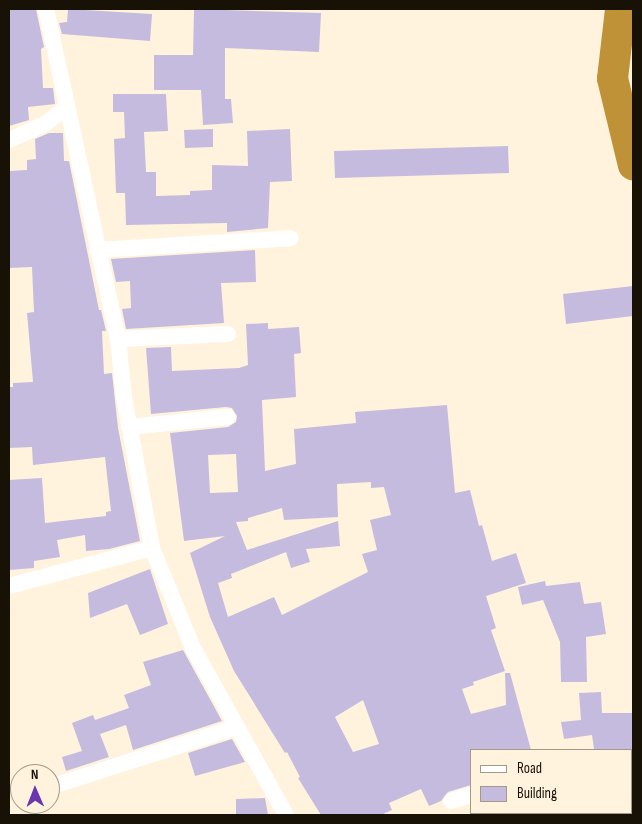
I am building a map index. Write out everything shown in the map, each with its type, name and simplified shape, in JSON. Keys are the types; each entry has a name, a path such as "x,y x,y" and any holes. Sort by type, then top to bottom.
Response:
{"street":[{"path":"46,9 97,250 118,338 129,427 152,548 194,648 286,815"},
{"path":"9,140 45,124 67,108"},
{"path":"97,250 291,238"},
{"path":"118,338 228,334"},
{"path":"129,427 227,417"},
{"path":"9,586 152,548"},
{"path":"60,785 237,727"},
{"path":"451,801 470,795"}],"building":[{"path":"9,9 36,9 44,47 41,49 43,88 53,88 55,104 28,107 29,120 9,126"},
{"path":"68,9 152,14 150,41 62,34 59,23 67,22"},
{"path":"194,9 321,13 319,52 225,48 225,99 231,99 233,123 203,125 201,90 154,90 154,55 193,55"},
{"path":"113,94 166,94 168,131 144,132 146,172 156,172 156,196 190,195 190,191 212,190 212,165 248,166 247,131 290,129 292,181 270,182 268,228 227,232 227,223 126,225 125,193 116,193 114,139 125,138 124,112 113,112"},
{"path":"213,129 213,147 185,148 184,130"},
{"path":"49,133 63,133 64,161 69,161 99,310 101,310 106,331 102,331 104,374 112,373 118,428 140,541 109,549 86,551 85,535 57,540 60,557 34,561 34,568 9,570 9,480 42,478 45,523 106,516 106,512 111,511 105,457 33,465 32,447 9,448 9,387 13,387 13,383 33,382 27,313 34,312 32,267 9,268 9,171 27,170 27,160 36,159 35,139"},
{"path":"508,146 509,173 335,178 334,151"},
{"path":"255,250 256,282 221,283 224,323 126,329 122,309 131,308 130,281 116,282 111,259"},
{"path":"633,286 633,316 566,324 563,294"},
{"path":"268,323 268,329 299,327 301,353 294,354 296,397 262,400 265,471 296,464 294,429 356,423 355,412 447,405 455,493 470,490 479,526 482,525 492,561 516,553 526,583 486,596 496,628 491,630 505,671 473,682 474,685 462,689 471,714 506,705 505,673 510,673 531,749 470,749 470,785 448,792 441,801 429,806 421,789 389,803 392,810 381,815 321,815 298,778 300,777 287,752 285,753 234,671 210,617 190,553 225,536 184,541 170,433 228,427 236,422 237,416 232,408 226,407 151,414 146,348 171,347 172,371 239,368 248,365 246,324","holes":["236,454 238,492 210,493 208,455","371,482 371,488 384,487 391,515 370,520 377,550 362,554 368,572 282,615 274,597 228,617 218,583 232,578 231,574 286,552 291,568 310,562 306,549 340,546 338,521 247,550 236,522 248,521 248,518 282,508 284,520 338,517 337,484","363,700 379,744 353,752 335,717"]},
{"path":"150,569 168,624 140,635 127,604 90,618 88,593"},
{"path":"545,581 546,586 580,582 584,604 601,602 606,634 586,637 587,682 561,682 560,642 543,600 522,605 518,587"},
{"path":"183,650 222,721 133,750 126,725 100,734 109,757 66,771 62,757 82,751 72,723 93,715 95,720 129,708 124,695 151,685 143,662"},
{"path":"601,692 602,713 632,713 632,749 594,749 592,735 564,739 561,722 581,720 579,693"},
{"path":"232,739 245,762 195,776 188,753"},
{"path":"265,798 268,815 236,815 236,799"}],"waterway":[{"path":"620,9 612,78 633,165"}]}
